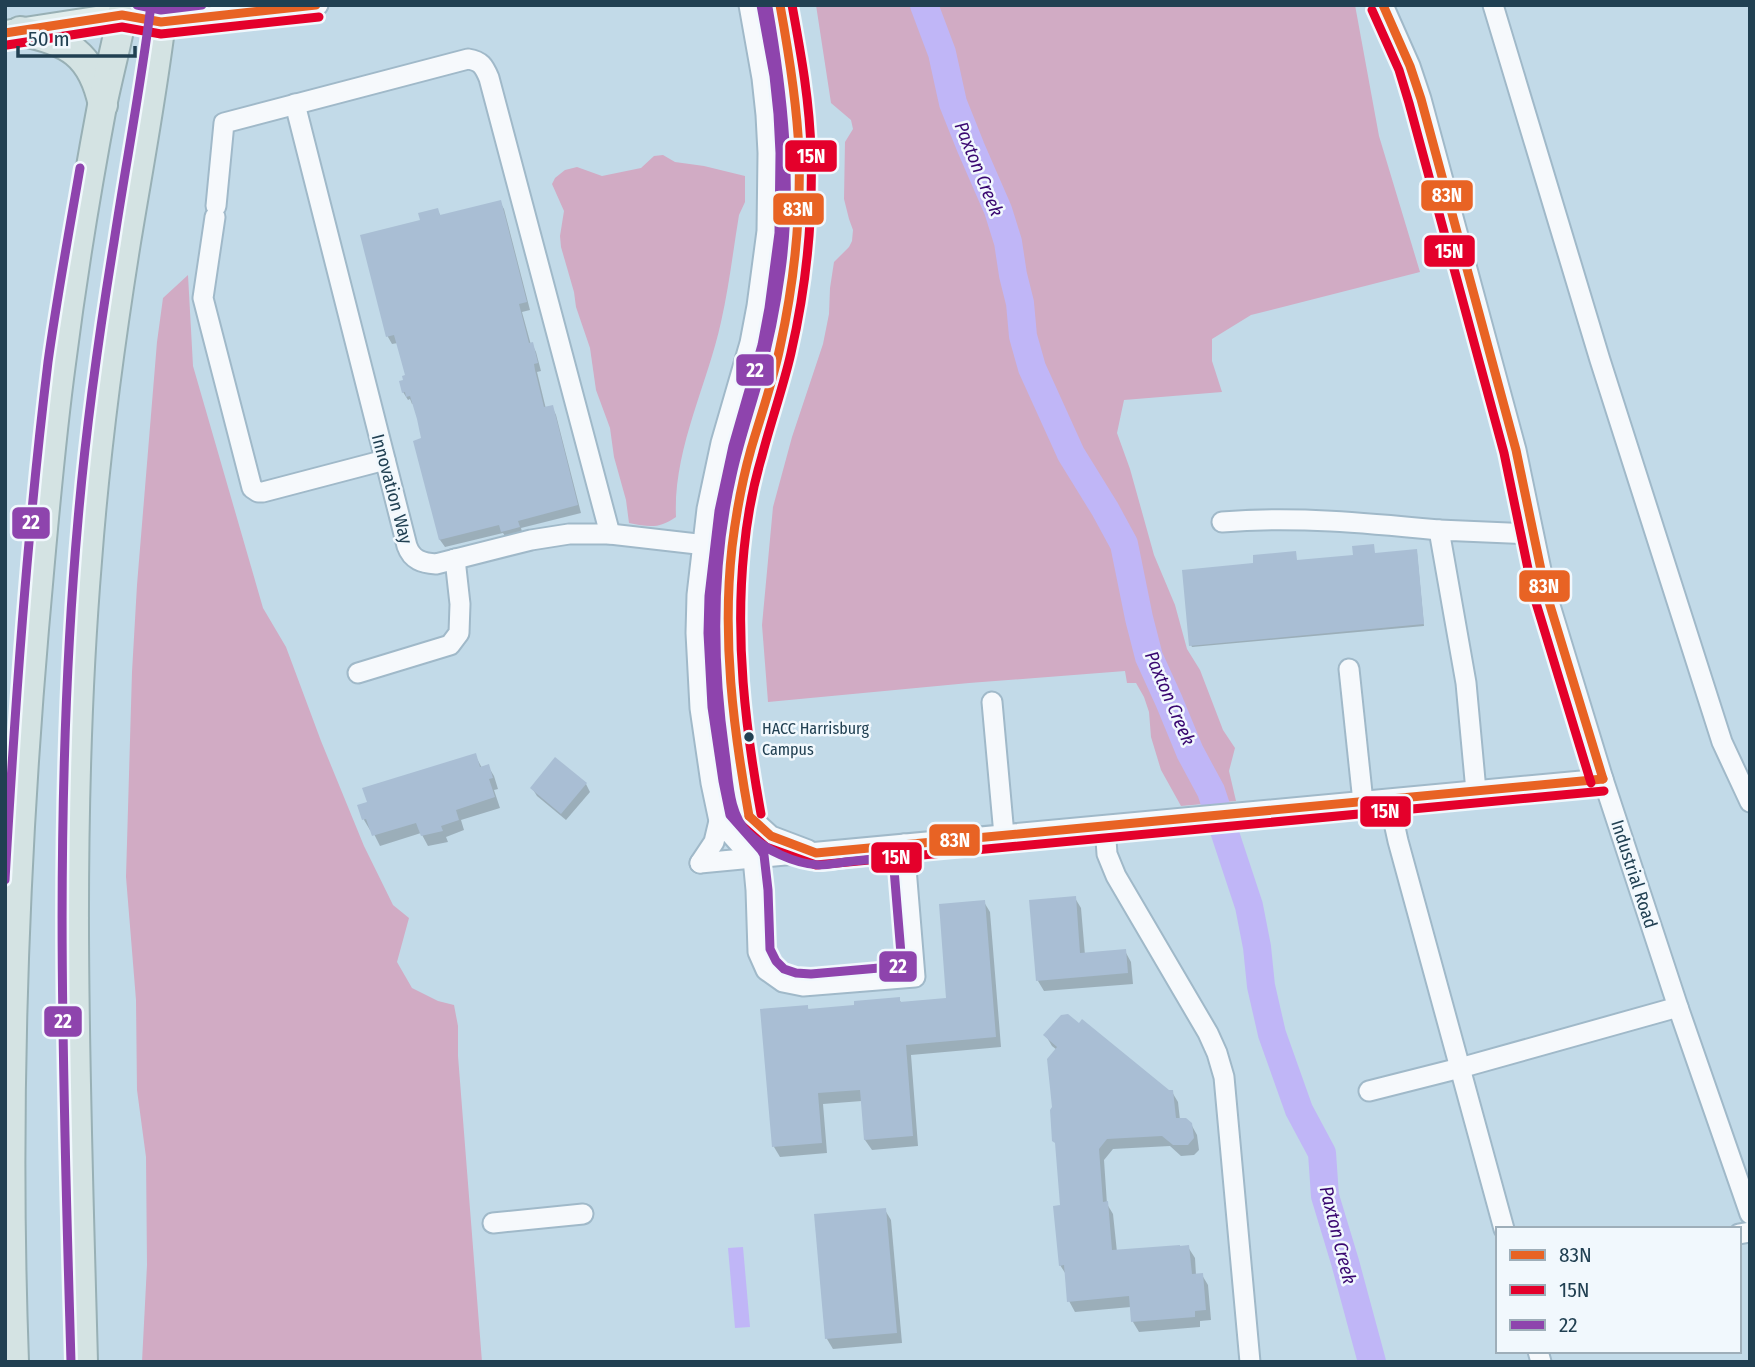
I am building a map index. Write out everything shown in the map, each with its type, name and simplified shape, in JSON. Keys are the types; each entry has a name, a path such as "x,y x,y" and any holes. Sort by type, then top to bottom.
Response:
{"highway":[{"path":"13,1362 10,1086 13,959 27,718 61,360 103,105 123,10"},
{"path":"83,1362 73,900 82,633 104,401 162,14"},
{"path":"13,32 56,40 80,56 95,77 103,105"},
{"path":"5,1326 10,1246"}],"main road":[{"path":"13,32 123,10 162,14"}],"street":[{"path":"162,14 318,5"},
{"path":"780,5 792,74 799,152 794,270 779,349 746,471 732,548 728,596 728,669 735,742 748,816 756,890 758,952 766,970 783,982 803,986 915,976 904,844"},
{"name":"Industrial Road","path":"1382,5 1410,66 1421,100 1516,450 1545,589 1603,779 1750,1214"},
{"path":"1493,5 1600,360 1722,743 1750,802"},
{"path":"749,7 766,115 767,231 752,330 716,464 702,545 697,595 697,671 705,746 719,821 714,842 700,863 1603,779"},
{"path":"385,460 258,492 252,488 203,298 224,123 468,59 479,61 485,67 510,155 610,534"},
{"name":"Innovation Way","path":"295,104 411,555 416,560 436,564 531,540 569,534 610,534 732,548"},
{"path":"1222,522 1346,521 1439,530 1533,534"},
{"path":"1439,530 1466,683 1476,791"},
{"path":"358,673 450,645 459,633 460,604 455,559"},
{"path":"1349,669 1363,802"},
{"path":"992,702 1004,835"},
{"path":"1389,800 1503,1227"},
{"path":"748,816 771,836 816,853"},
{"path":"719,821 752,858"},
{"path":"1105,826 1107,854 1116,876 1208,1033 1224,1077 1250,1362"},
{"path":"1369,1091 1678,1007"},
{"path":"493,1223 583,1214"}],"shaded area":[{"path":"816,5 1355,5 1379,136 1420,272 1251,315 1212,339 1212,361 1222,392 1124,400 1117,433 1154,555 1175,605 1187,649 1200,670 1223,730 1235,748 1229,771 1236,801 1181,806 1161,770 1151,737 1149,712 1144,697 1136,683 1127,683 1125,671 768,702 762,625 773,507 792,437 823,344 834,262 849,247 853,230 844,199 845,142 853,129 851,120 831,103"},
{"path":"663,155 675,162 745,176 745,202 739,215 721,322 685,443 676,492 676,517 664,524 648,526 629,523 610,428 596,390 590,348 576,307 561,247 564,211 552,184 565,170 577,167 602,176 641,168 654,156"},
{"path":"188,275 193,366 263,608 286,647 364,846 393,905 409,918 397,962 412,988 438,1001 454,1005 458,1026 458,1056 482,1362 142,1362 147,1265 146,1157 137,1090 136,1000 126,877 132,672 157,342 163,298"},
{"path":"743,1247 750,1327 735,1328 728,1248"}],"building":[{"path":"501,200 527,302 519,304 529,343 533,342 538,363 534,364 535,370 544,407 553,405 578,505 518,521 520,527 501,532 499,525 439,540 413,441 421,438 417,419 410,396 406,397 405,392 402,393 399,381 403,380 402,376 405,375 394,335 386,337 360,235 420,220 418,213 438,208 440,215"},
{"path":"1374,544 1375,553 1417,549 1424,624 1189,646 1182,570 1253,563 1253,555 1296,551 1297,560 1353,555 1352,546"},
{"path":"476,753 480,767 489,764 493,778 489,779 495,797 456,810 459,820 441,826 443,831 421,836 416,823 372,836 357,805 367,802 362,788"},
{"path":"555,757 587,783 561,814 530,788"},
{"path":"1076,896 1080,953 1126,949 1128,973 1036,981 1029,900"},
{"path":"985,900 996,1037 906,1045 913,1136 864,1140 860,1090 818,1093 822,1143 772,1147 760,1009 808,1005 808,1009 900,997 900,1002 946,998 939,904"},
{"path":"1068,1014 1079,1023 1082,1019 1169,1090 1173,1090 1176,1118 1186,1118 1192,1123 1194,1138 1188,1145 1173,1145 1162,1136 1107,1139 1099,1149 1103,1202 1108,1201 1112,1250 1189,1245 1192,1274 1203,1273 1206,1310 1195,1311 1195,1317 1131,1322 1129,1296 1067,1302 1064,1265 1059,1266 1053,1206 1060,1205 1055,1143 1052,1141 1047,1059 1057,1047 1043,1035 1061,1015"},
{"path":"886,1208 897,1333 825,1339 814,1214"}],"waterway":[{"name":"Paxton Creek","path":"924,5 942,53 953,103 998,210 1008,242 1020,303 1023,336 1032,368 1071,454 1124,544 1149,657 1190,752 1211,791 1249,906 1261,986 1272,1034 1299,1110 1322,1153 1325,1196 1372,1362"}],"transit line":[{"name":"22","path":"137,5 161,10 202,5"},
{"name":"22","path":"71,1362 62,941 65,730 70,625 81,485 93,381 151,5"},
{"name":"83N","path":"5,33 122,15 161,22 316,5"},
{"name":"22","path":"761,5 778,114 779,233 762,345 733,446 719,511 709,596 712,707 730,815 764,855 770,949 776,961 784,969 811,974 902,966 893,857 819,865 781,855 763,845 741,825 733,806 729,785 716,648 720,544 735,463 772,325 785,237 785,138 768,7"},
{"name":"83N","path":"749,816 731,682 729,581 745,473 777,360 796,250 799,201 798,134 780,5"},
{"name":"15N","path":"761,814 743,682 741,583 751,502 791,353 807,254 811,203 809,116 792,5"},
{"name":"83N","path":"1383,5 1410,66 1421,99 1516,450 1545,589 1603,779"},
{"name":"15N","path":"1372,10 1399,70 1409,103 1504,453 1533,593 1591,783"},
{"name":"15N","path":"7,45 122,27 161,34 319,17"},
{"name":"22","path":"5,880 22,621 34,491 52,338 80,168"},
{"name":"83N","path":"749,816 771,836 816,853 1603,779"},
{"name":"15N","path":"741,825 766,847 816,865 1604,791"}],"place":[{"name":"HACC Harrisburg Campus","path":"749,737"}]}
